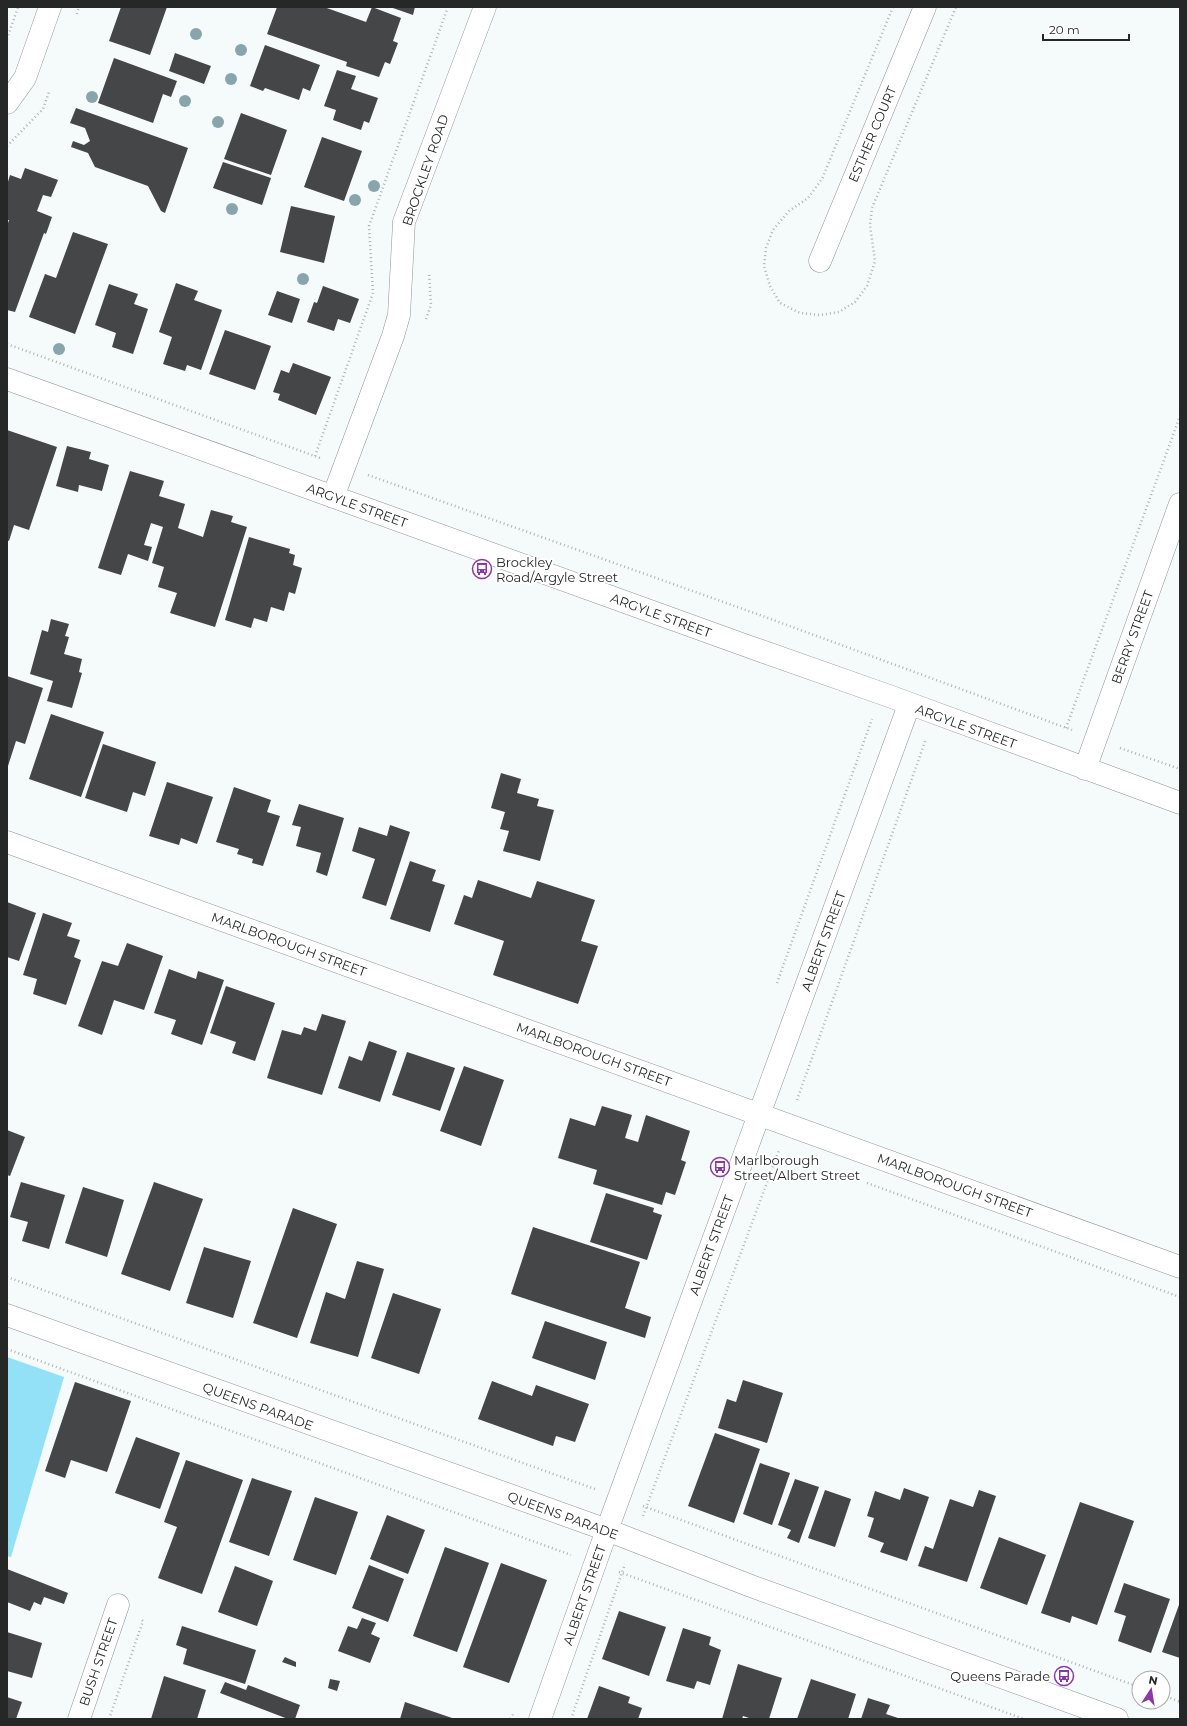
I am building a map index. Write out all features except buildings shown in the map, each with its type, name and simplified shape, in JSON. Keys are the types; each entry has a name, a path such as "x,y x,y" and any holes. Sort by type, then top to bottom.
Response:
{"street":[{"path":"7,103 24,78 50,7"},
{"name":"BROCKLEY ROAD","path":"333,497 393,336 399,314 404,222 485,7"},
{"name":"ESTHER COURT","path":"820,261 925,7"},
{"name":"ARGYLE STREET","path":"7,379 1180,803"},
{"name":"BERRY STREET","path":"1085,769 1180,504"},
{"name":"ALBERT STREET","path":"540,1719 607,1530 909,705"},
{"name":"MARLBOROUGH STREET","path":"7,842 1180,1267"},
{"name":"QUEENS PARADE","path":"7,1315 607,1530 751,1586 1117,1719"},
{"name":"BUSH STREET","path":"79,1719 118,1605"}],"path":[{"path":"7,39 18,7"},
{"path":"426,320 431,305 429,266"},
{"path":"7,344 757,614 1180,769"},
{"path":"1066,728 1180,416"},
{"path":"368,475 370,468"},
{"path":"571,1719 622,1573 788,1124 926,739"},
{"path":"7,1277 1131,1684"},
{"path":"7,1350 1024,1719"}],"shaded area":[{"path":"7,1357 64,1377 11,1557 7,1556"}],"place":[{"name":"Brockley Road/Argyle Street","path":"482,569"},
{"name":"Marlborough Street/Albert Street","path":"720,1167"},
{"name":"Queens Parade","path":"1064,1676"}]}
